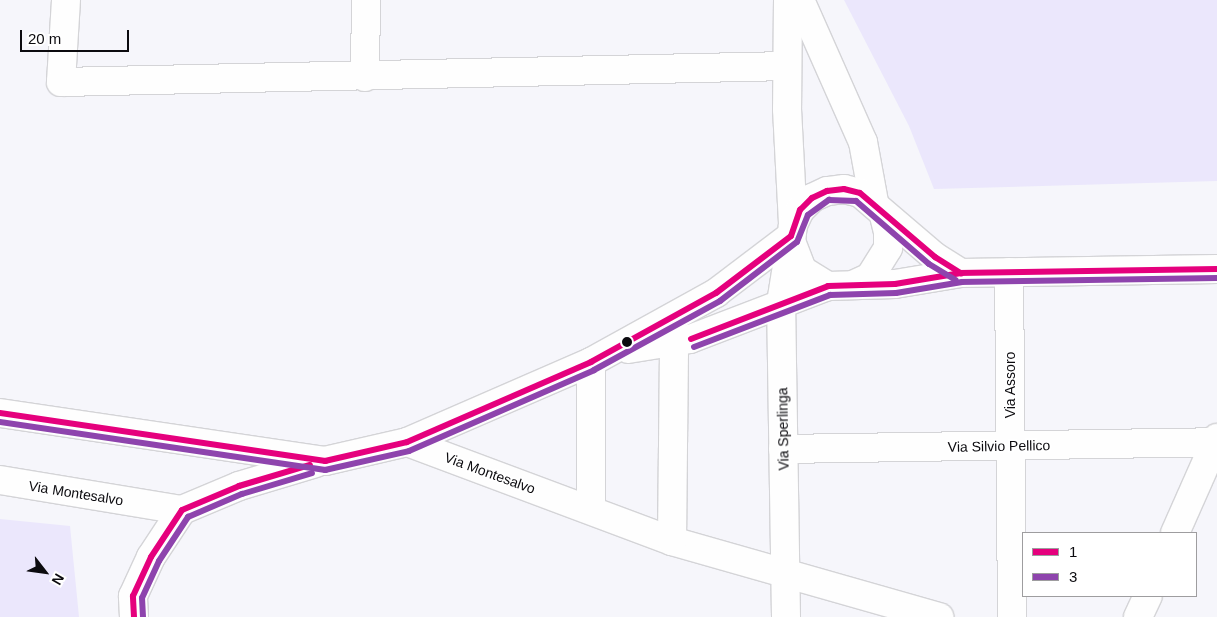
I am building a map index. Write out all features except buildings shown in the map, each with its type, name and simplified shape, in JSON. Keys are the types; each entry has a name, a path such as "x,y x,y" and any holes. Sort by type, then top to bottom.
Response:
{"street":[{"path":"66,0 62,82 365,77 787,66"},
{"path":"365,77 366,0"},
{"path":"788,0 787,66 792,234 802,270 828,286"},
{"path":"800,0 863,142 879,209 888,232 888,248 870,277 855,284"},
{"path":"134,617 132,596 151,557 182,510 239,486 325,461 407,442 601,357 716,293 792,234 800,210 812,198 827,191 844,189 860,193 935,257 961,273"},
{"name":"Via Sperlinga","path":"786,617 781,303 792,234"},
{"path":"601,357 674,342 828,286 895,284 961,273 1217,269"},
{"name":"Via Assoro","path":"1009,272 1012,617"},
{"path":"672,541 674,342"},
{"path":"591,510 601,357"},
{"path":"0,413 325,461"},
{"path":"1175,532 1216,441"},
{"name":"Via Silvio Pellico","path":"783,449 1216,441"},
{"name":"Via Montesalvo","path":"407,442 672,541 939,617"},
{"name":"Via Montesalvo","path":"0,480 182,510"},
{"path":"1138,617 1148,597"}],"shaded area":[{"path":"844,0 1217,0 1217,181 934,189 909,126"},
{"path":"0,519 70,526 79,617 0,617"}],"transit line":[{"name":"1","path":"0,413 325,461 407,442 591,362 716,293 791,236 800,210 812,198 827,191 844,189 860,193 935,257 961,273"},
{"name":"3","path":"0,422 325,470 409,451 594,370 720,301 797,242 808,215 829,200 856,201 929,264 956,280"},
{"name":"1","path":"691,339 828,286 895,284 961,273 1217,269"},
{"name":"3","path":"694,347 830,295 896,293 962,282 1217,278"},
{"name":"1","path":"134,617 133,596 151,557 182,510 239,486 310,465"},
{"name":"3","path":"143,617 142,598 159,561 188,517 242,494 312,473"}]}
